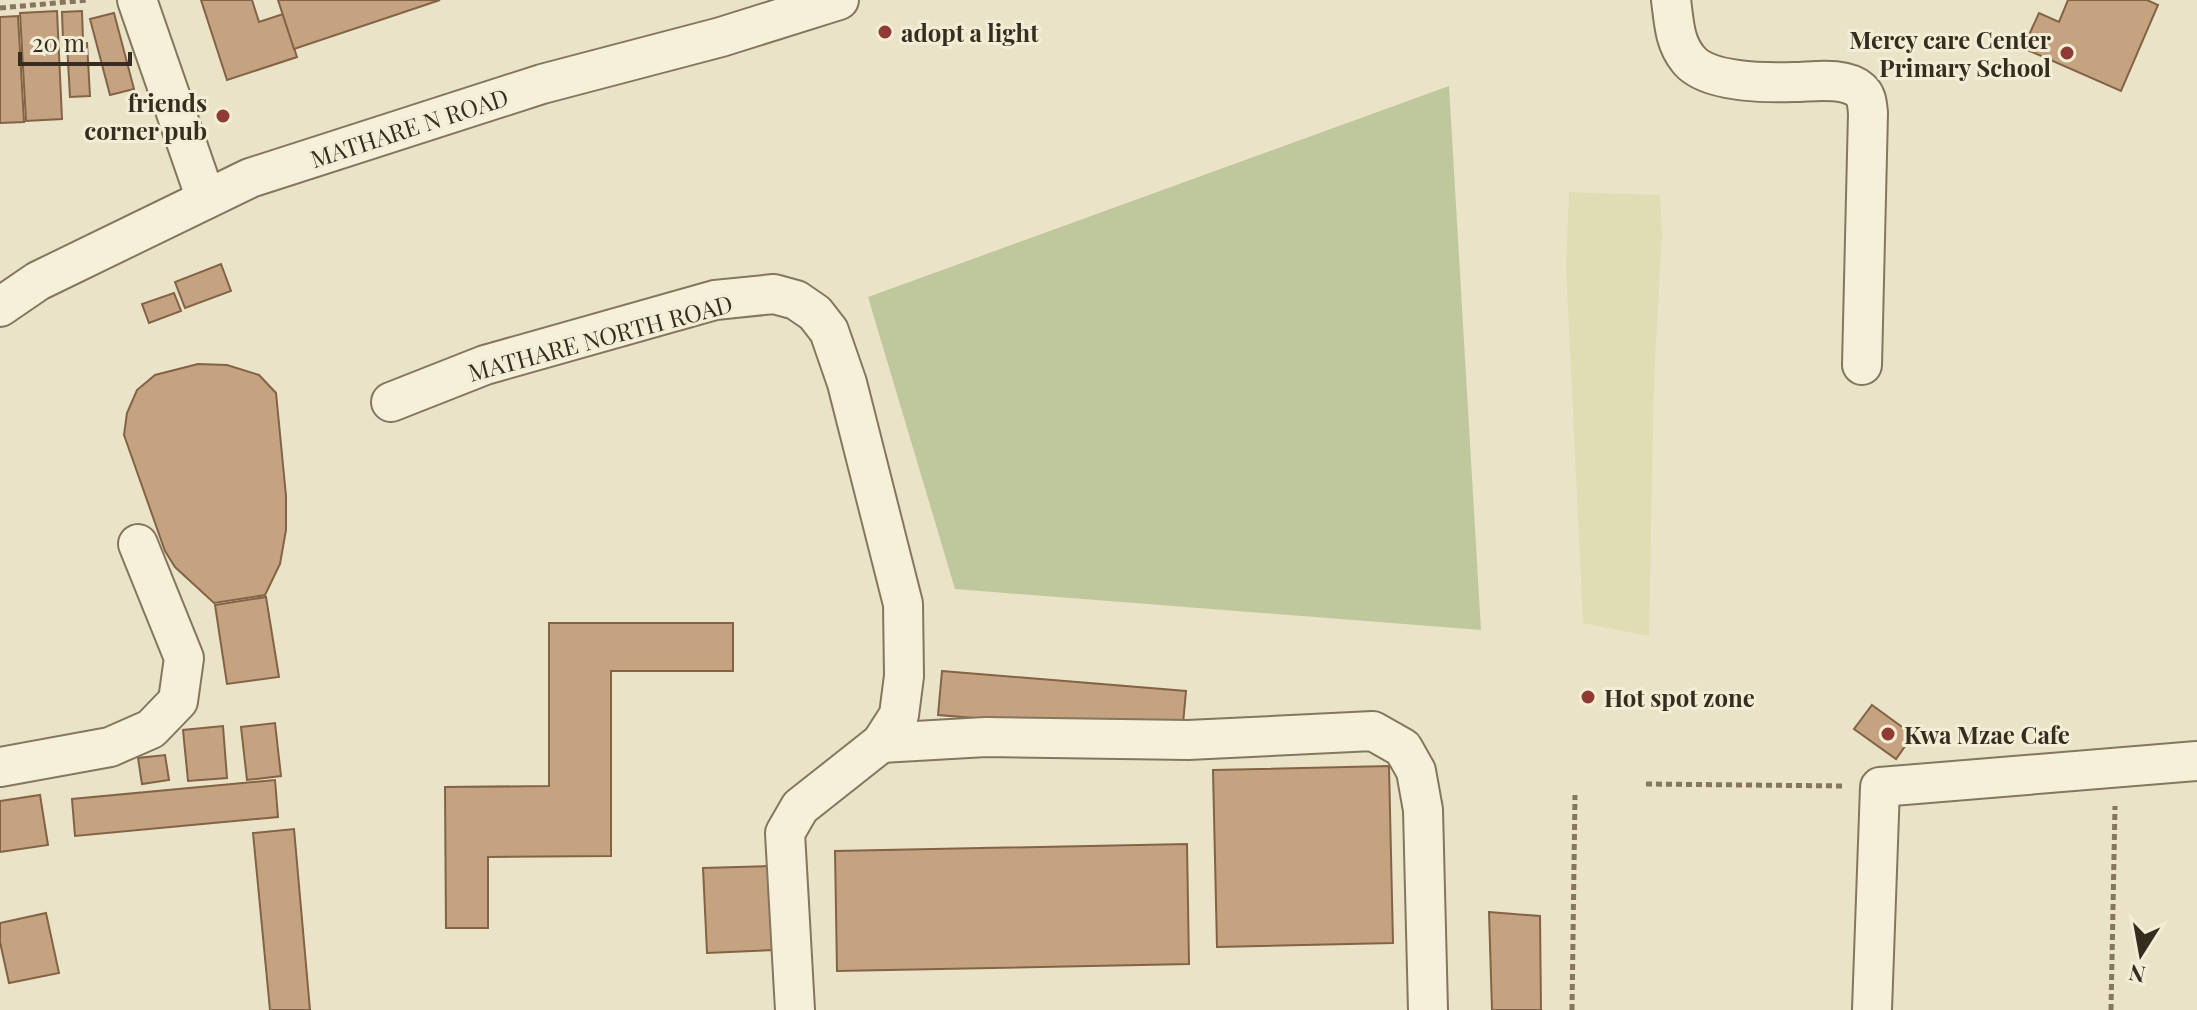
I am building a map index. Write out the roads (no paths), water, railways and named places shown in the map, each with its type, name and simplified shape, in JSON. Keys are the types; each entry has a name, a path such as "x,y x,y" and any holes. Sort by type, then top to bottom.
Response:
{"street":[{"path":"137,0 206,199"},
{"name":"MATHARE N ROAD","path":"0,307 38,281 250,178 542,84 721,37 839,0"},
{"path":"1671,0 1675,35 1688,60 1706,73 1747,81 1822,79 1853,86 1866,99 1862,365"},
{"name":"MATHARE NORTH ROAD","path":"391,402 485,365 715,300 774,294 796,300 815,313 829,331 847,383 903,604 904,676 899,715 881,743 800,807 785,833 795,1010"},
{"path":"0,767 110,747 151,729 178,701 184,658 138,544"},
{"path":"881,743 986,737 1188,740 1373,731 1403,748 1416,771 1423,810 1428,1010"},
{"path":"1872,1010 1880,787 2197,761"}],"place":[{"name":"adopt a light","path":"885,32"},
{"name":"Mercy care Center Primary School","path":"2067,53"},
{"name":"friends corner pub","path":"223,116"},
{"name":"Hot spot zone","path":"1588,697"},
{"name":"Kwa Mzae Cafe","path":"1888,734"}]}
